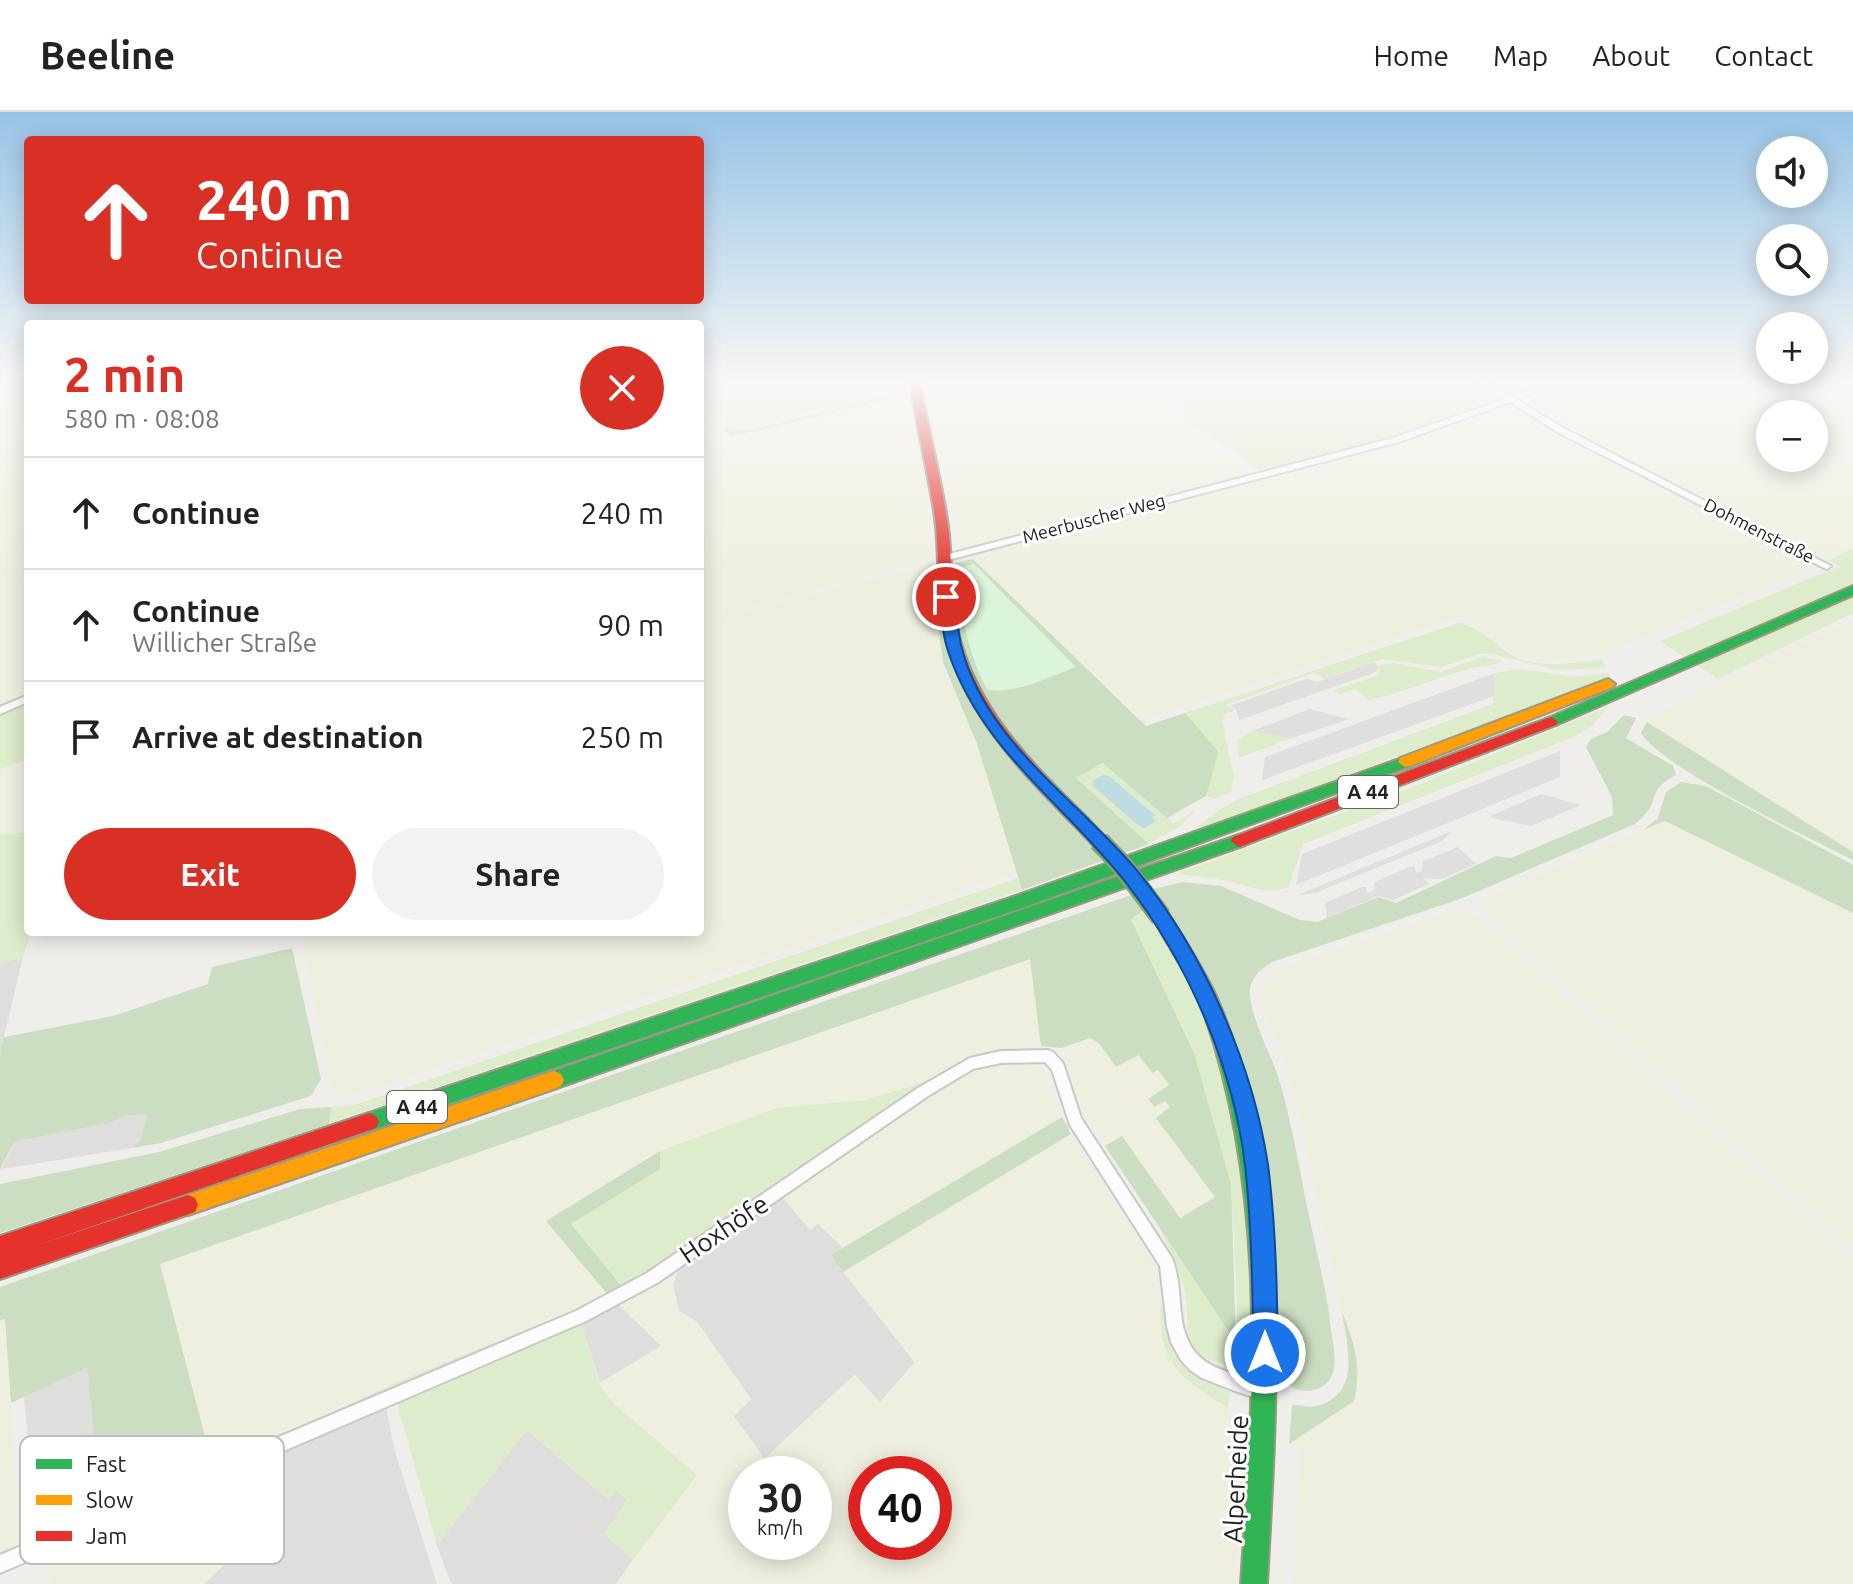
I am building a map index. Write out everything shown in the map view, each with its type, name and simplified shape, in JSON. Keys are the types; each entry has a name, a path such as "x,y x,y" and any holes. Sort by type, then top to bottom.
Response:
{"main road":[{"name":"Alperheide","path":"929,449 937,490 950,629 969,684 988,718 1021,761 1121,864 1161,917 1210,1004 1228,1052 1256,1163 1265,1261 1264,1392 1254,1584"},
{"name":"A 44","path":"0,1247 793,980 1236,825 1569,699 1737,629 1853,576"},
{"name":"A 44","path":"0,1268 776,1004 1231,844 1592,705 1853,590"}],"street":[{"name":"Meerbuscher Weg","path":"945,558 1363,449"},
{"name":"Dohmenstraße","path":"1597,449 1827,566"},
{"path":"0,711 24,700"},
{"name":"Hoxhöfe","path":"284,1443 581,1316 652,1278 923,1092 970,1064 1001,1057 1048,1056 1058,1067 1075,1121 1167,1263 1173,1286 1175,1328 1183,1352 1206,1374 1264,1392"},
{"name":"Hoxhöfe","path":"0,1564 20,1555"}],"shaded area":[{"path":"1374,662 1378,666 1376,672 1239,720 1236,709 1230,706 1306,679 1317,682"},
{"path":"1495,673 1494,696 1262,780 1265,757"},
{"path":"1310,709 1349,719 1292,738 1252,731"},
{"path":"1560,751 1560,777 1296,885 1302,854"},
{"path":"1541,794 1581,805 1531,826 1488,817"},
{"path":"1452,831 1442,841 1315,893 1298,895"},
{"path":"1458,847 1476,864 1441,879 1423,878 1429,884 1393,900 1379,896 1327,918 1325,903 1362,887 1366,887 1367,893 1373,891 1375,882 1411,866 1415,867 1416,873 1422,871 1423,861"},
{"path":"23,957 4,1037 0,1052 0,963"},
{"path":"149,1113 140,1142 132,1148 2,1169 14,1142"},
{"path":"783,1198 810,1230 818,1223 843,1248 831,1255 915,1363 880,1402 854,1375 767,1456 762,1456 733,1416 751,1399 697,1322 679,1311 673,1285 679,1267"},
{"path":"619,1305 662,1346 600,1383 581,1322"},
{"path":"87,1368 94,1436 28,1436 24,1396"},
{"path":"386,1407 395,1452 437,1584 204,1584 225,1564 284,1564 284,1450"},
{"path":"527,1430 609,1500 616,1490 627,1500 605,1534 633,1560 616,1584 453,1584 450,1581 437,1545"}],"green space":[{"path":"0,449 24,449 24,697 0,708"},
{"path":"704,449 921,449 934,548 932,558 704,619"},
{"path":"935,449 1213,449 1249,473 962,548 948,477"},
{"path":"1229,449 1345,449 1260,470"},
{"path":"1370,449 1600,449 1818,564 1598,656 1548,660 1518,654 1464,615 1142,720 973,559 972,553"},
{"path":"1602,449 1756,449 1756,472 1828,472 1828,449 1853,449 1853,548 1829,561"},
{"path":"1853,548 1853,613 1718,679 1660,641 1840,566 1829,561"},
{"path":"973,559 1146,726 1185,713 1217,750 1206,796 1167,818 1103,763 1076,778 1149,844 1022,890 977,744 943,662 932,583 926,569"},
{"path":"974,564 1076,667 1008,690 987,689 969,644 957,568"},
{"path":"919,567 926,569 932,583 943,662 977,744 1016,872 386,1085 343,1096 334,1095 302,936 704,936 704,622"},
{"path":"1853,620 1853,852 1647,722 1655,715"},
{"path":"1459,623 1481,632 1523,660 1557,664 1602,660 1606,668 1557,670 1493,654 1479,654 1441,667 1382,659 1324,679 1316,672 1225,705 1235,710 1225,714 1222,721 1234,778 1231,792 1214,799 1206,796 1218,754 1185,713"},
{"path":"1483,657 1503,661 1368,700 1356,689 1339,694 1334,690 1379,675 1378,666 1393,663 1440,672"},
{"path":"1520,669 1573,677 1609,673 1610,677 1186,835 1241,798 1493,704 1495,673"},
{"path":"24,701 24,761 0,769 0,712"},
{"path":"1608,707 1591,727 1571,738 1303,844 1289,887 1265,890 1176,874 1423,783"},
{"path":"1624,715 1636,718 1626,738 1673,766 1676,775 1660,786 1648,810 1635,824 1460,899 1272,962 1253,980 1250,989 1252,1006 1285,1102 1334,1347 1333,1374 1329,1381 1313,1390 1294,1388 1282,1375 1274,1353 1270,1326 1268,1203 1256,1126 1242,1076 1223,1022 1149,890 1182,882 1221,886 1300,920 1317,922 1379,897 1396,903 1496,856 1511,858 1613,815 1612,797 1586,747 1591,739 1607,732"},
{"path":"1647,722 1853,852 1853,860 1677,765 1654,748 1641,733"},
{"path":"1260,730 1292,738 1239,758 1237,740"},
{"path":"24,761 24,832 0,835 0,769"},
{"path":"1104,763 1174,823 1195,811 1182,825 1149,844 1075,778"},
{"path":"1681,782 1706,786 1853,865 1853,913 1665,821 1643,830 1658,818 1666,792"},
{"path":"1664,821 1853,913 1853,1249 1481,907 1480,901"},
{"path":"24,832 24,936 30,936 23,957 0,963 0,835"},
{"path":"1018,878 1022,890 329,1123 331,1107 355,1105"},
{"path":"1134,894 1145,909 1131,919 1194,1053 1231,1184 1236,1342 1105,1146 1122,1136 1180,1218 1215,1197 1156,1118 1170,1107 1165,1101 1155,1107 1148,1099 1169,1085 1158,1070 1152,1073 1139,1055 1116,1067 1098,1042 1090,1038 1062,1048 1041,1046 1030,959 160,1264 205,1436 94,1436 87,1368 11,1403 5,1319 0,1320 0,1287"},
{"path":"1145,909 1170,948 1209,1032 1224,1077 1244,1168 1254,1284 1251,1358 1234,1367 1201,1355 1193,1348 1189,1340 1182,1282 1161,1230 1236,1341 1231,1184 1194,1053 1131,918"},
{"path":"1456,910 1479,917 1853,1260 1853,1584 1293,1584 1300,1450 1289,1447 1289,1444 1354,1401 1356,1346 1342,1312 1300,1117 1285,1062 1264,1007 1261,994 1263,985 1279,969"},
{"path":"292,948 321,1079 311,1096 161,1143 132,1148 140,1141 148,1114 124,1116 110,1123 14,1142 0,1170 0,1052 4,1037 113,1016 208,984 212,967"},
{"path":"1031,959 1041,1046 968,1057 927,1081 866,1100 777,1108 648,1156 546,1221 609,1296 395,1383 280,1436 205,1436 159,1264"},
{"path":"1090,1038 1098,1042 1116,1067 1139,1055 1152,1073 1158,1070 1170,1085 1149,1098 1165,1101 1170,1107 1156,1118 1215,1196 1180,1219 1123,1137 1105,1146 1072,1097 1062,1047"},
{"path":"1038,1063 1043,1068 1062,1117 843,1248 818,1224 810,1230 783,1198 952,1080 992,1065"},
{"path":"927,1081 896,1101 877,1120 646,1276 623,1288 571,1224 659,1169 660,1151 777,1108 866,1100"},
{"path":"331,1107 329,1124 0,1233 0,1184 159,1152 300,1109"},
{"path":"1062,1117 1071,1134 843,1272 831,1255"},
{"path":"1071,1134 1153,1258 1161,1301 1159,1329 1190,1384 1228,1408 1239,1522 1235,1584 616,1584 696,1475 614,1404 600,1386 600,1383 661,1346 619,1305 679,1267 673,1285 679,1311 697,1322 751,1399 734,1416 763,1456 728,1456 728,1560 832,1560 832,1456 768,1456 855,1375 880,1402 915,1362 843,1272"},
{"path":"660,1151 660,1169 571,1224 623,1288 609,1296 546,1221"},
{"path":"609,1296 282,1436 395,1383"},
{"path":"1161,1301 1170,1337 1180,1358 1198,1374 1230,1392 1228,1408 1196,1387 1175,1366 1163,1340"},
{"path":"1342,1312 1356,1355 1354,1401 1289,1444 1292,1405 1314,1407 1331,1400 1341,1391 1346,1380 1348,1353"},
{"path":"5,1319 20,1549 0,1557 0,1320"},
{"path":"581,1322 600,1386 614,1404 697,1475 633,1560 604,1534 627,1500 616,1491 609,1500 527,1430 437,1545 397,1403"},
{"path":"43,1564 225,1564 204,1584 53,1584"}],"water":[{"path":"1103,775 1109,776 1155,815 1152,817 1156,821 1145,828 1138,825 1092,785 1095,783 1092,781"}],"traffic: fast":[{"path":"1551,722 1853,590"},
{"path":"369,1122 1013,904 1405,762"},
{"path":"1081,822 1121,864 1161,917"},
{"path":"554,1080 1239,841"},
{"path":"1161,917 1195,972 1211,1007 1234,1077 1249,1148 1259,1220 1264,1292 1262,1438 1254,1584"}],"traffic: slow":[{"path":"1405,762 1608,684"},
{"path":"188,1205 554,1080"}],"traffic: jam":[{"path":"928,449 941,518 950,628 969,684 1000,734 1081,822"},
{"path":"1239,841 1551,722"},
{"path":"0,1247 369,1122"},
{"path":"0,1268 188,1205"}],"route":[{"path":"946,597 954,647 969,684 988,718 1021,761 1131,876 1188,960 1210,1004 1242,1099 1256,1163 1265,1261 1265,1353"}]}
